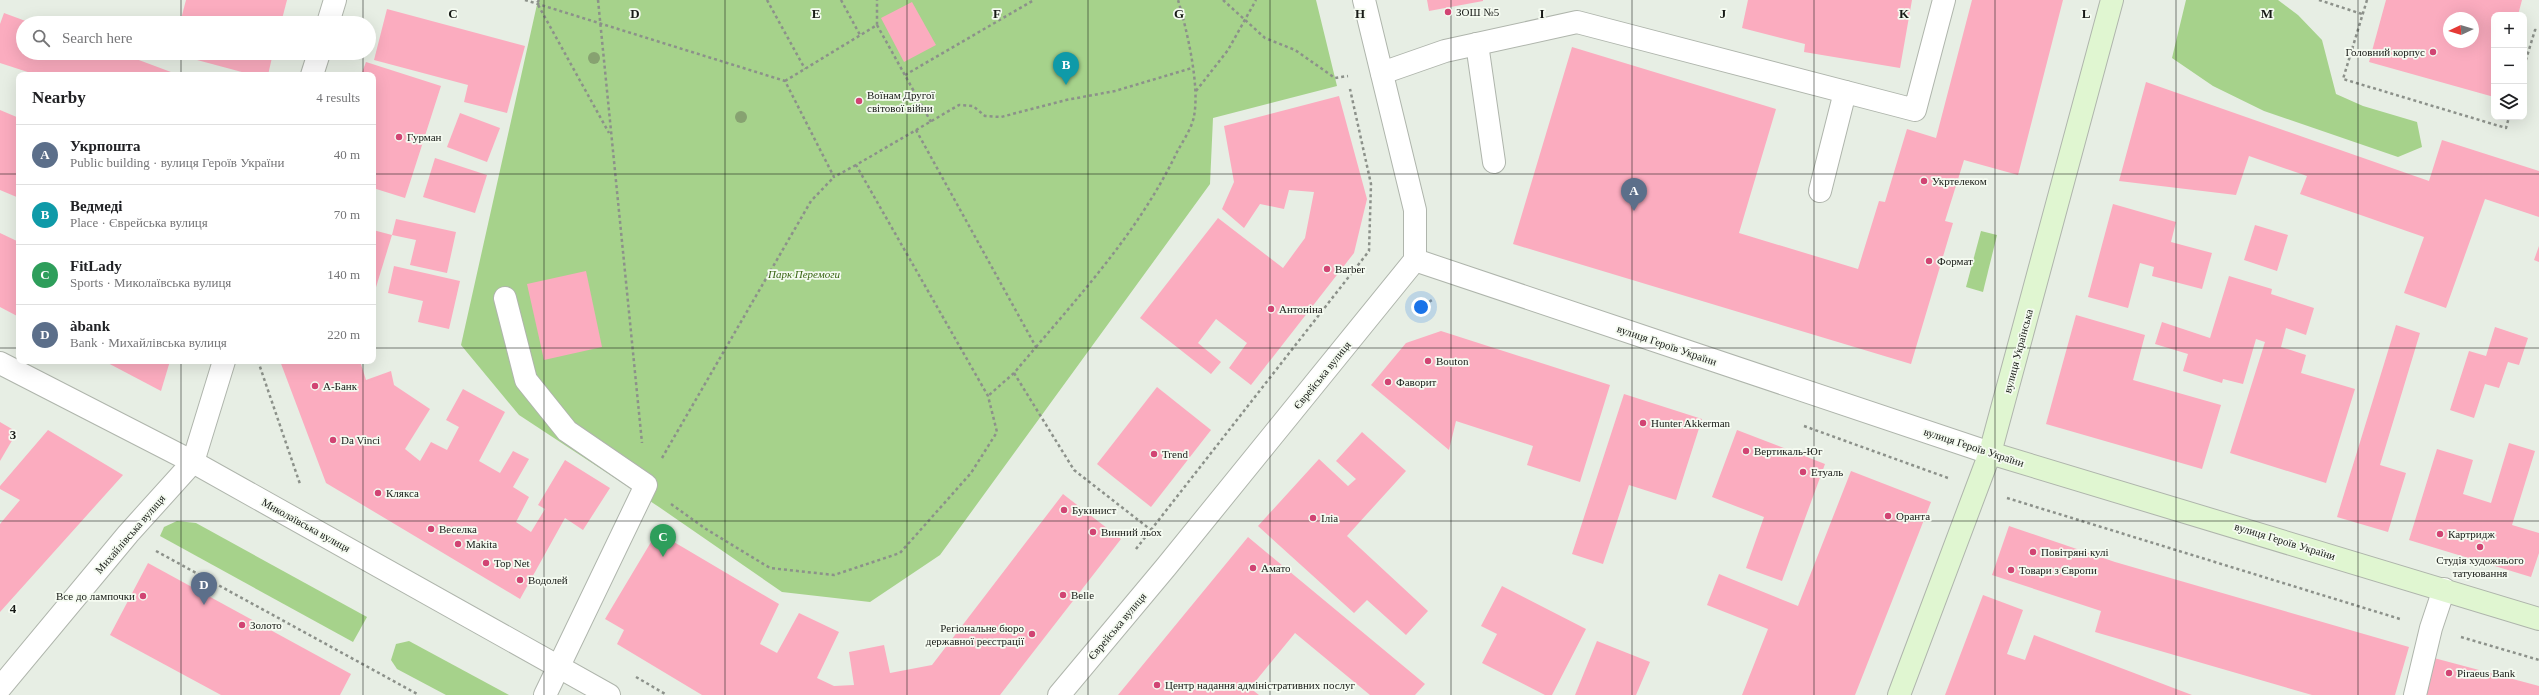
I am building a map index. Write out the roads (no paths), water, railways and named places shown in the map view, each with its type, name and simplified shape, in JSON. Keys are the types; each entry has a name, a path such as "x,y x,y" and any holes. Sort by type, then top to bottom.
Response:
{"street":[{"path":"330,16 335,0"},
{"path":"1364,0 1415,210 1415,260"},
{"path":"1382,73 1445,51 1577,22 1915,110 1944,0"},
{"name":"вулиця Українська","path":"1899,695 1990,453 2112,0"},
{"path":"1476,44 1494,162"},
{"path":"313,72 317,60"},
{"path":"1820,191 1845,92"},
{"name":"вулиця Героїв України","path":"1415,260 1990,453 2444,589 2539,619"},
{"name":"Єврейська вулиця","path":"1059,695 1171,561 1415,260"},
{"path":"505,298 526,380 567,432 646,485 560,667 545,695"},
{"name":"Миколаївська вулиця","path":"0,363 193,462 609,695"},
{"name":"Михайлівська вулиця","path":"0,688 128,534 193,462 223,364"},
{"path":"2415,695 2431,628 2444,589"}],"place":[{"name":"ЗОШ №5","path":"1448,12"},
{"name":"Головний корпус","path":"2433,52"},
{"name":"Ведмеді","path":"1066,85"},
{"name":"Воїнам Другої світової війни","path":"859,101"},
{"name":"Гурман","path":"399,137"},
{"name":"Укртелеком","path":"1924,181"},
{"name":"Укрпошта","path":"1634,211"},
{"name":"Формат","path":"1929,261"},
{"name":"Barber","path":"1327,269"},
{"name":"Антоніна","path":"1271,309"},
{"name":"Bouton","path":"1428,361"},
{"name":"Фаворит","path":"1388,382"},
{"name":"А-Банк","path":"315,386"},
{"name":"Hunter Akkerman","path":"1643,423"},
{"name":"Da Vinci","path":"333,440"},
{"name":"Вертикаль-Юг","path":"1746,451"},
{"name":"Trend","path":"1154,454"},
{"name":"Етуаль","path":"1803,472"},
{"name":"Клякса","path":"378,493"},
{"name":"Букинист","path":"1064,510"},
{"name":"Оранта","path":"1888,516"},
{"name":"Іліа","path":"1313,518"},
{"name":"Веселка","path":"431,529"},
{"name":"Винний льох","path":"1093,532"},
{"name":"Картридж","path":"2440,534"},
{"name":"Makita","path":"458,544"},
{"name":"Студія художнього татуювання","path":"2480,547"},
{"name":"Повітряні кулі","path":"2033,552"},
{"name":"FitLady","path":"663,557"},
{"name":"Top Net","path":"486,563"},
{"name":"Амато","path":"1253,568"},
{"name":"Товари з Європи","path":"2011,570"},
{"name":"Водолей","path":"520,580"},
{"name":"Belle","path":"1063,595"},
{"name":"Все до лампочки","path":"143,596"},
{"name":"àbank","path":"204,605"},
{"name":"Золото","path":"242,625"},
{"name":"Регіональне бюро державної реєстрації","path":"1032,634"},
{"name":"Piraeus Bank","path":"2449,673"},
{"name":"Центр надання адміністративних послуг","path":"1157,685"}],"park label":[{"name":"Парк Перемоги","path":"804,274"}]}
